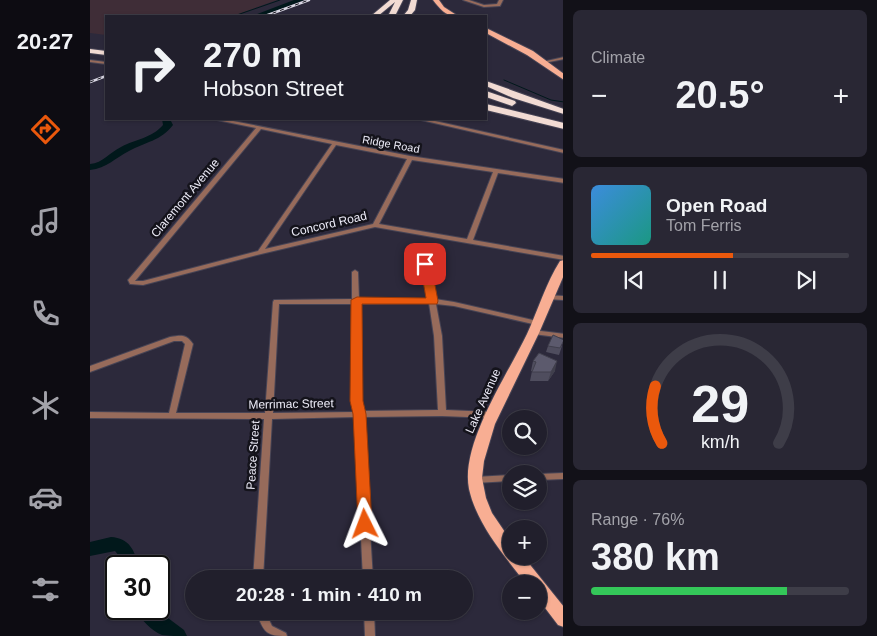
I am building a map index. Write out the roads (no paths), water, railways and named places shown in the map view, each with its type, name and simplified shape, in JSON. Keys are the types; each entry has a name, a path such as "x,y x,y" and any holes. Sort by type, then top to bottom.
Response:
{"highway":[{"path":"375,15 394,0"},
{"path":"392,15 400,0"},
{"path":"407,15 411,10 414,0"},
{"path":"419,0 421,15"},
{"path":"90,44 105,45"},
{"path":"90,51 105,52"},
{"path":"487,83 562,115"},
{"path":"487,88 562,115"},
{"path":"487,94 536,111 562,115"},
{"path":"487,107 563,127"},
{"path":"487,112 563,127"}],"main road":[{"path":"436,0 442,8 453,15"},
{"path":"487,30 517,45 544,62 563,78"},
{"name":"Lake Avenue","path":"502,540 480,504 475,480 478,457 493,415 563,263"},
{"path":"521,565 529,575"},
{"path":"547,599 563,620"}],"street":[{"path":"468,0 490,6 500,5 501,0"},
{"path":"544,62 563,58"},
{"path":"90,61 105,64"},
{"name":"Ridge Road","path":"222,120 410,158 563,181"},
{"path":"425,120 563,152"},
{"name":"Claremont Avenue","path":"132,283 131,280 259,128"},
{"path":"260,252 334,144"},
{"path":"375,225 410,158"},
{"path":"469,242 496,170"},
{"name":"Concord Road","path":"132,283 143,284 260,252 375,225 563,258"},
{"path":"425,264 438,336 442,414"},
{"path":"355,272 357,300 357,401 368,570"},
{"path":"547,297 563,298"},
{"path":"357,300 433,301 454,304 563,336"},
{"name":"Peace Street","path":"259,570 276,302 357,300"},
{"path":"90,369 174,339 184,338 189,344 172,415"},
{"name":"Merrimac Street","path":"90,415 493,415"},
{"path":"547,477 563,476"},
{"path":"475,480 502,478"},
{"path":"265,620 270,629 282,636"},
{"path":"369,620 370,636"}],"waterway":[{"path":"237,15 280,0"},
{"path":"259,15 301,0"},
{"path":"504,80 551,100 563,102"},
{"path":"90,167 100,165 124,149 159,134 168,125 166,120"},
{"path":"90,549 117,544 121,546 127,555"},
{"path":"155,620 178,636"}],"railway":[{"path":"268,15 309,0"},
{"path":"90,82 105,76"}]}
